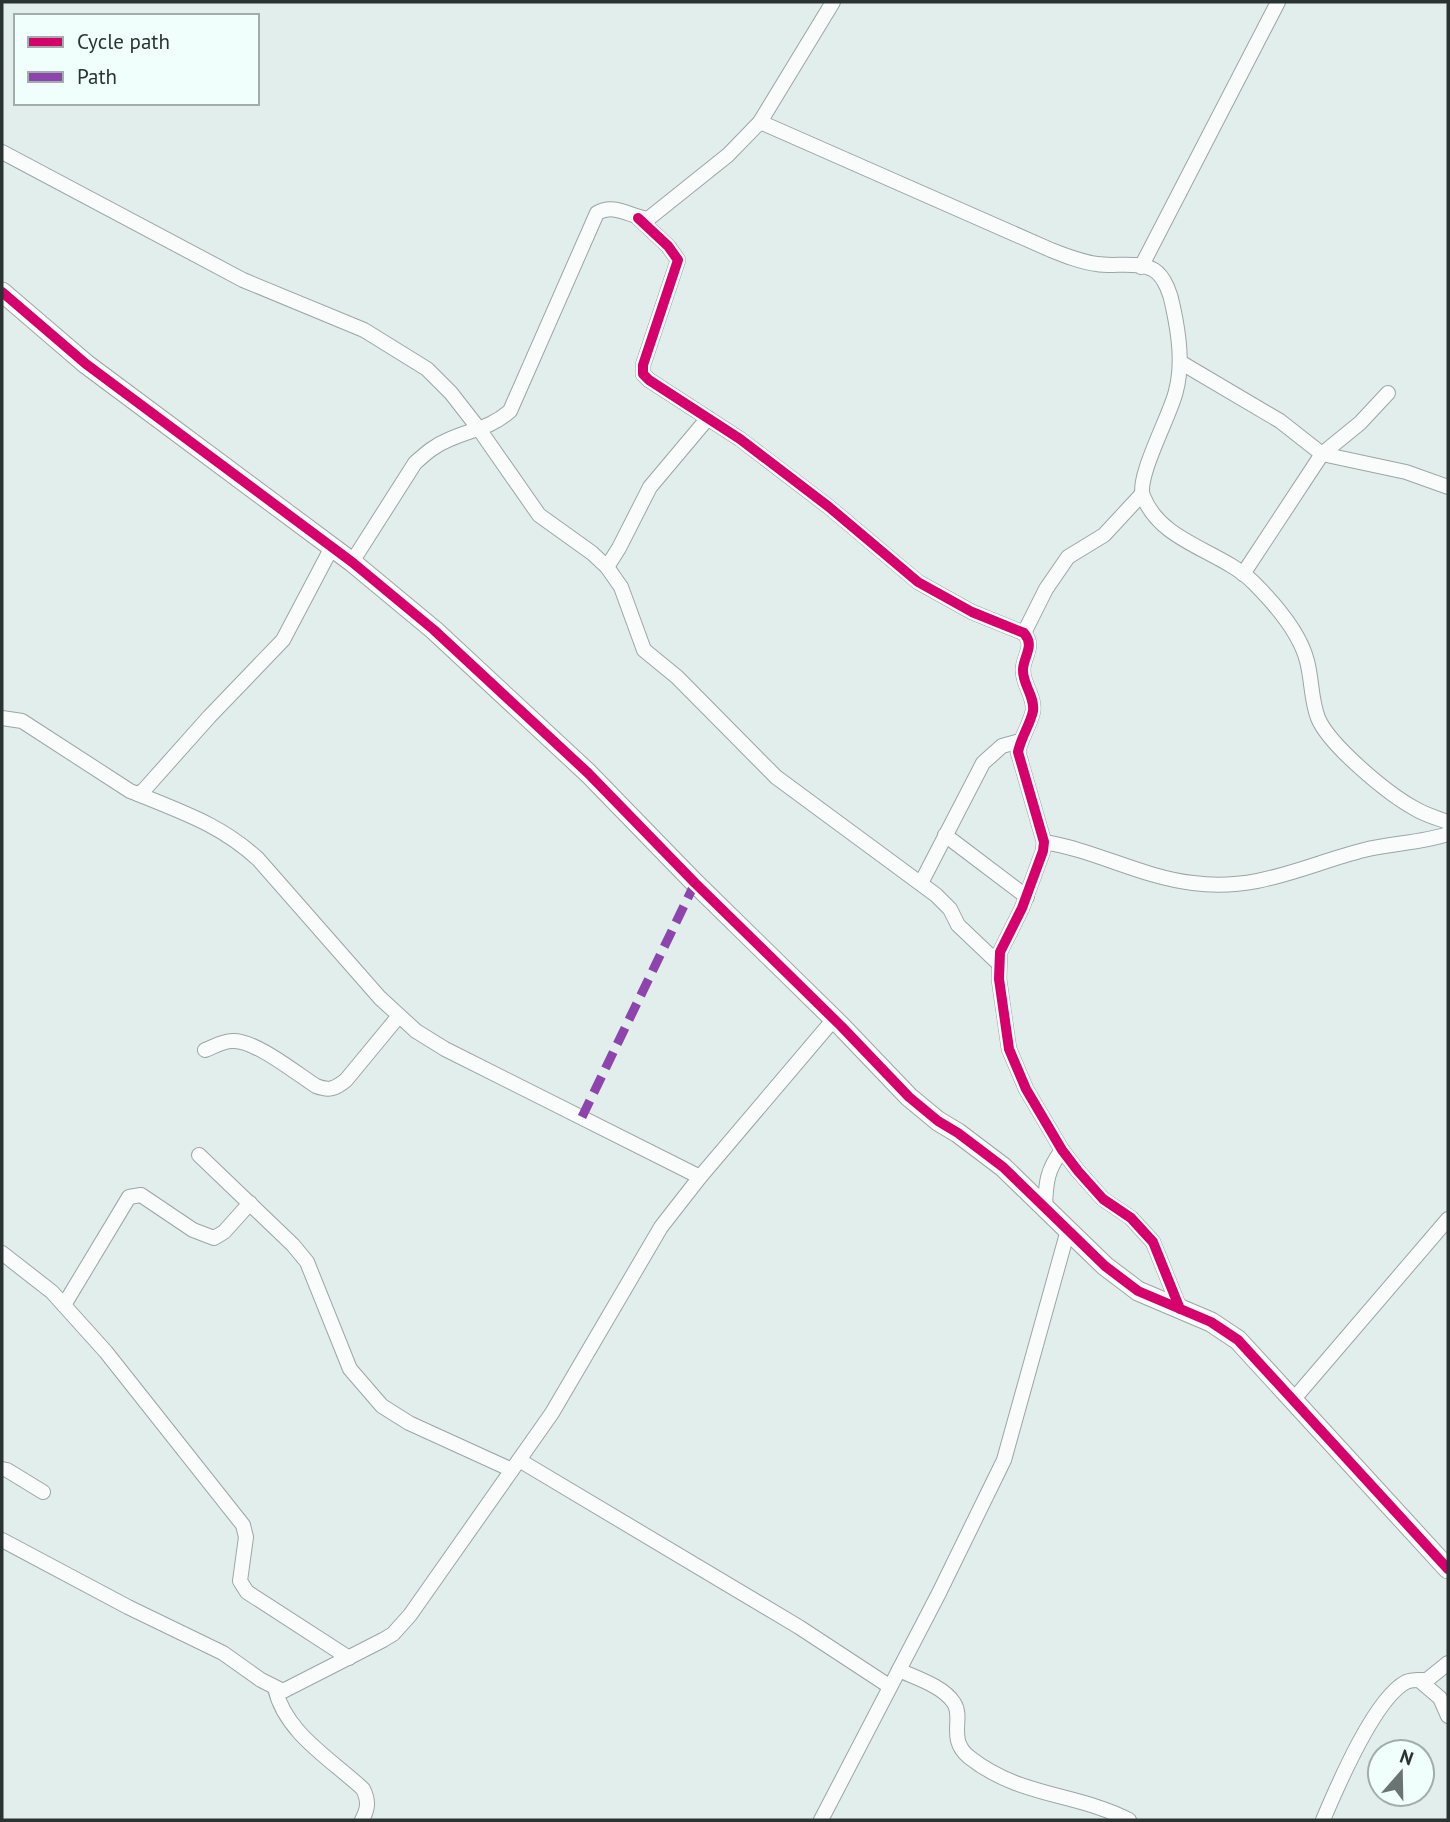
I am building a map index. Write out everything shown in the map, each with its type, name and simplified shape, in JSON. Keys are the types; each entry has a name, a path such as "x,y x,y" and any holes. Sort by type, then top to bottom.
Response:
{"street":[{"path":"352,562 415,463 428,451 447,440 496,423 510,411 597,213 605,208 615,208 638,218 648,219 728,155 760,122 833,2"},
{"path":"1141,267 1278,2"},
{"path":"760,122 1051,250 1097,264 1154,270 1163,279 1178,328 1180,362 1177,390 1149,462 1142,494 1104,535 1068,558 1046,589 1024,633"},
{"path":"2,152 243,280 340,319 395,348 426,369 451,393 479,429 539,516 592,553 607,567 621,587 645,650 677,677 776,777 944,903 958,925 998,963"},
{"path":"638,218 675,253 678,260 643,365 643,374 656,386 708,418 829,507 918,582 972,612 1024,633 1029,638 1030,646 1023,666 1033,705 1018,752 1044,842 1027,897 1000,952 998,963 1009,1049 1026,1089 1062,1150 1102,1199 1144,1230 1157,1252 1180,1309"},
{"path":"2,292 86,364 352,562 434,630 579,764 917,1105 991,1157 1045,1206 1086,1250 1119,1278 1147,1296 1211,1322 1238,1340 1448,1569"},
{"path":"1180,362 1280,421 1322,454 1406,472 1448,487"},
{"path":"1243,574 1322,454 1360,423 1388,393"},
{"path":"607,567 650,487 708,418"},
{"path":"1142,494 1164,526 1222,559 1243,574 1270,601 1303,649 1318,719 1326,732 1357,764 1399,798 1414,808 1447,822"},
{"path":"138,794 283,640 332,547"},
{"path":"2,718 22,721 130,792 213,825 243,846 258,859 398,1017 445,1049 700,1177"},
{"path":"920,883 983,763 1002,746 1020,741"},
{"path":"1044,842 1070,846 1143,872 1209,885 1277,878 1369,849 1410,843 1447,822"},
{"path":"945,835 1027,897"},
{"path":"205,1050 232,1041 243,1042 327,1090 336,1088 346,1080 398,1017"},
{"path":"2,1540 128,1607 223,1653 283,1691 393,1634 410,1615 568,1387 650,1243 700,1177 834,1019"},
{"path":"1045,1206 1048,1173 1062,1150"},
{"path":"199,1154 293,1245 306,1262 350,1369 369,1393 394,1415 515,1465 799,1627 889,1686"},
{"path":"64,1305 129,1197 141,1195 193,1230 214,1238 224,1232 250,1203"},
{"path":"1293,1400 1448,1219"},
{"path":"821,1820 1004,1460 1068,1230"},
{"path":"2,1253 51,1292 106,1352 243,1525 246,1537 240,1581 247,1592 349,1658"},
{"path":"2,1469 43,1492"},
{"path":"1323,1820 1358,1744 1382,1707 1404,1683 1412,1679 1427,1680 1448,1663"},
{"path":"899,1670 941,1691 953,1701 957,1708 957,1738 961,1747 967,1755 993,1773 1034,1791 1129,1820"},
{"path":"1419,1680 1440,1698 1448,1716"},
{"path":"275,1688 280,1707 293,1726 363,1789 368,1798 362,1820"}],"marked path":[{"path":"582,1117 695,883"}],"cycle path":[{"path":"638,218 668,246 678,260 643,365 643,374 740,439 829,507 918,582 972,612 1024,633 1029,642 1023,674 1033,711 1018,752 1044,842 1022,908 1000,952 999,979 1009,1049 1026,1089 1062,1150 1103,1199 1131,1218 1153,1242 1180,1309"},
{"path":"2,292 86,364 352,562 434,630 588,773 909,1097 1003,1167 1105,1266 1138,1291 1211,1322 1238,1340 1448,1569"}]}
